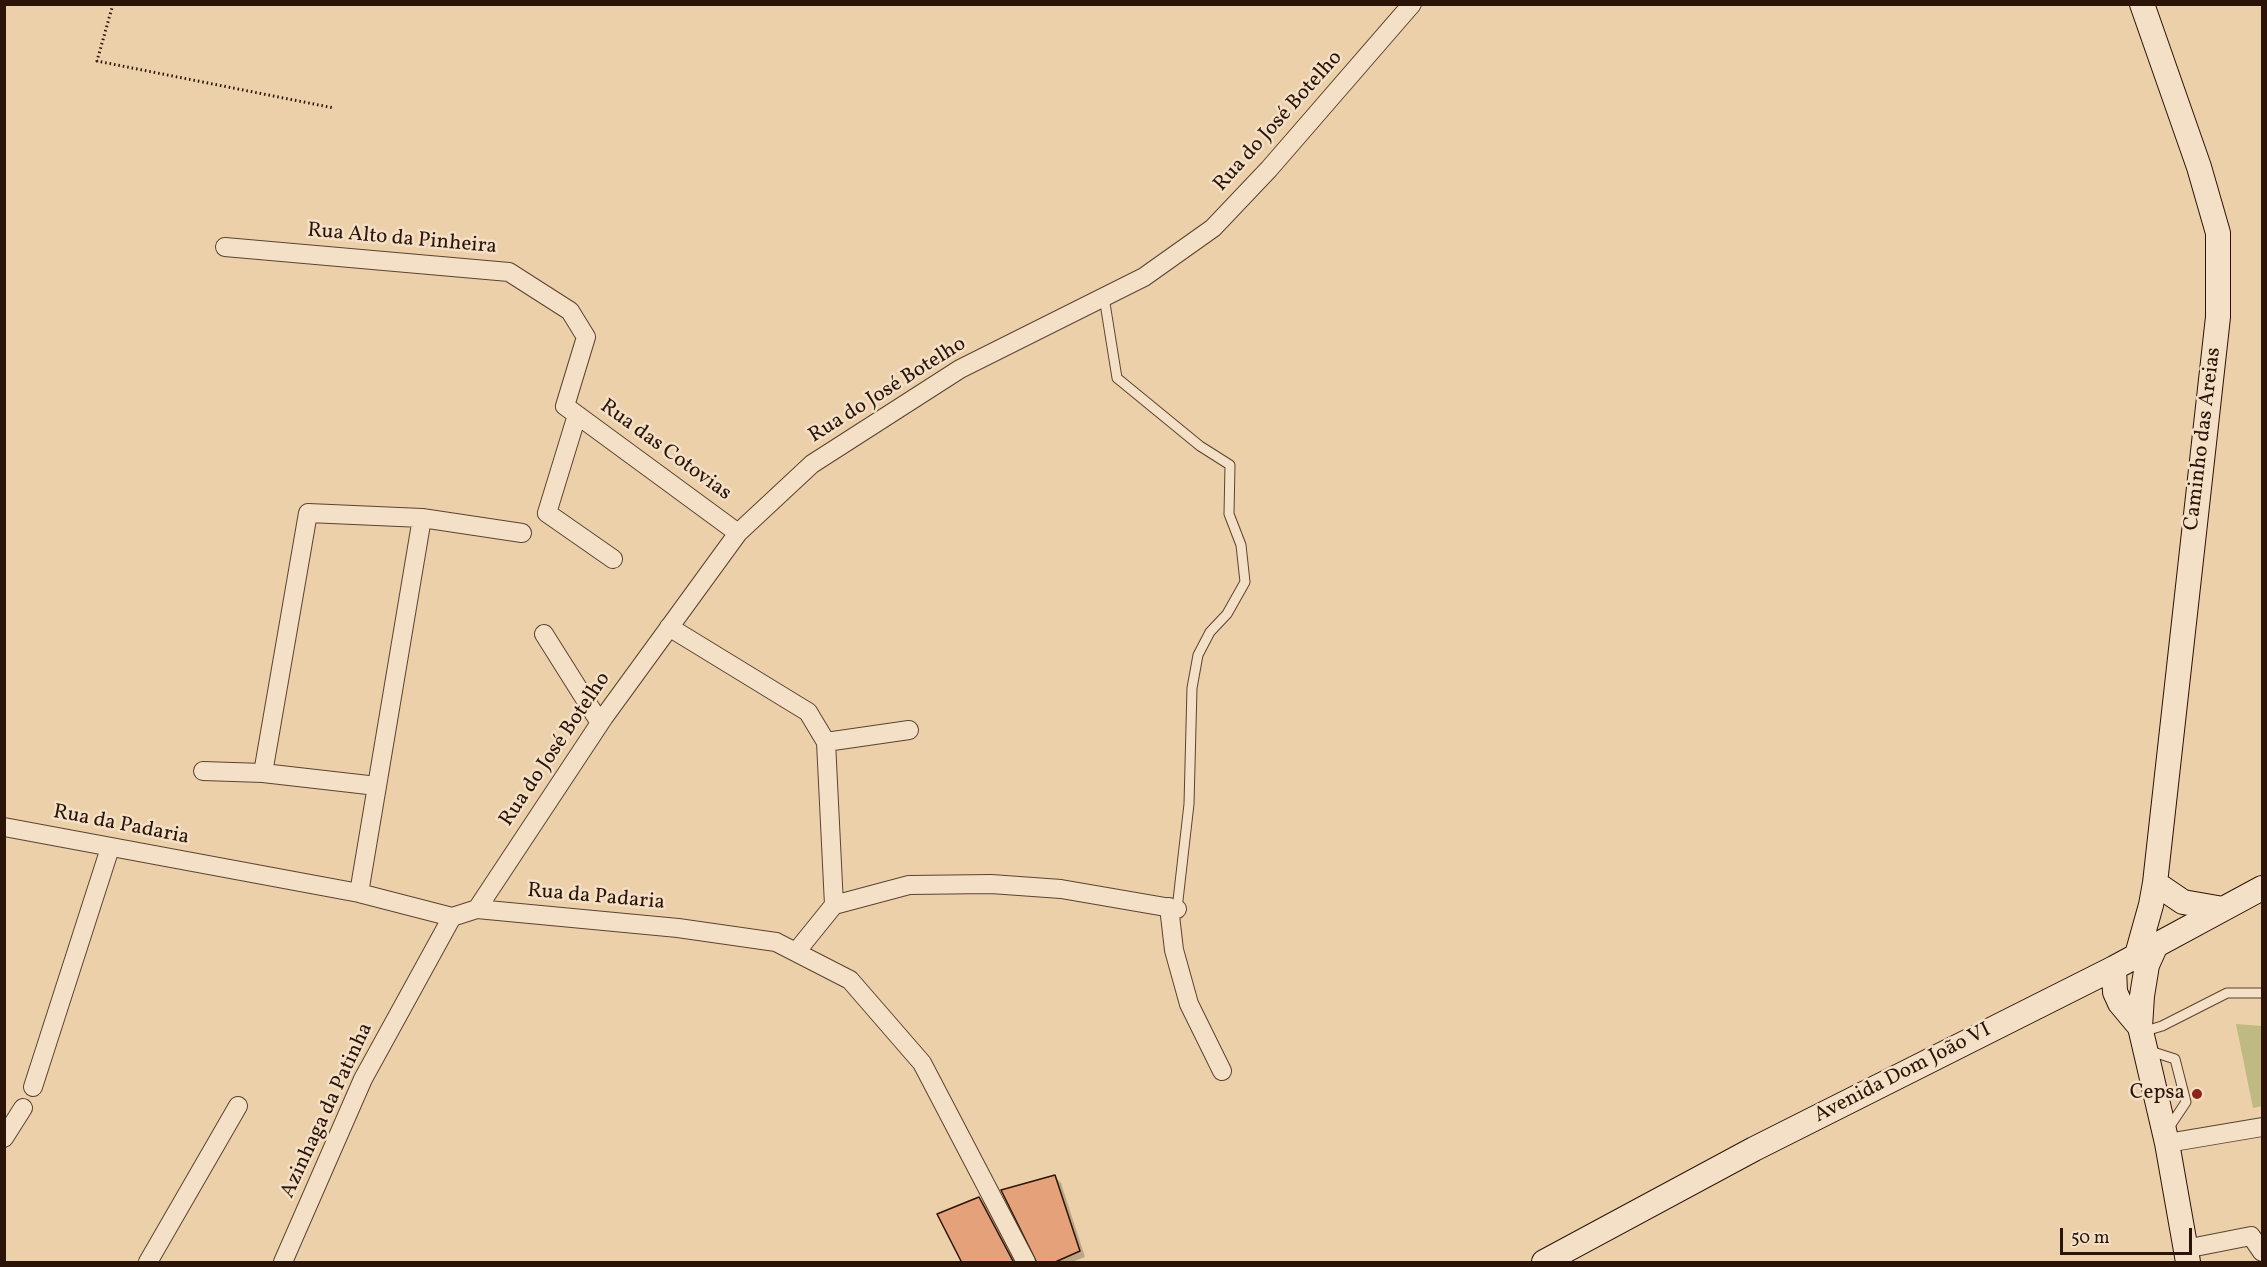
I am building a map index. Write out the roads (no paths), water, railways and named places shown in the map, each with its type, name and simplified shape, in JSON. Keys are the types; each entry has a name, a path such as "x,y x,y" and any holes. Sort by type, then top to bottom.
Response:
{"street":[{"name":"Rua do José Botelho","path":"477,909 600,723 738,533 812,465 960,369 1144,277 1213,228 1269,169 1412,4"},
{"name":"Caminho das Areias","path":"2131,1000 2155,945 2158,894 2218,317 2218,233 2199,167 2142,4"},
{"name":"Rua Alto da Pinheira","path":"225,248 509,272 570,311 586,338 547,513 613,559"},
{"name":"Rua das Cotovias","path":"571,411 738,533"},
{"path":"263,773 308,513 422,518 522,533"},
{"path":"359,893 422,518"},
{"path":"669,627 808,711 826,742 834,905"},
{"path":"544,634 600,723"},
{"path":"826,742 909,730"},
{"path":"203,771 263,773 377,786"},
{"name":"Rua da Padaria","path":"4,827 359,893 452,917 477,909 678,928 776,942 850,980 922,1063 1026,1263"},
{"path":"33,1087 110,848"},
{"path":"796,952 834,905 909,885 991,884 1062,890 1173,908 1174,950 1189,1004 1222,1071"},
{"name":"Avenida Dom João VI","path":"1544,1263 1754,1149 2114,968 2262,888"},
{"path":"2155,945 2158,894 2183,902 2223,909"},
{"name":"Azinhaga da Patinha","path":"283,1263 363,1079 452,917"},
{"path":"2114,968 2115,992 2131,1000 2143,1036 2166,1139 2186,1256 2257,1230 2262,1252"},
{"path":"2061,994 2084,992 2131,1000"},
{"path":"148,1263 238,1106"},
{"path":"4,1138 23,1108"},
{"path":"2166,1139 2262,1127"}],"lane":[{"path":"1104,297 1117,378 1200,446 1230,465 1229,514 1241,545 1245,582 1227,614 1210,632 1198,655 1192,688 1189,804 1173,908"},
{"path":"2143,1036 2227,993 2262,993"}],"place":[{"name":"Cepsa","path":"2197,1094"}]}
